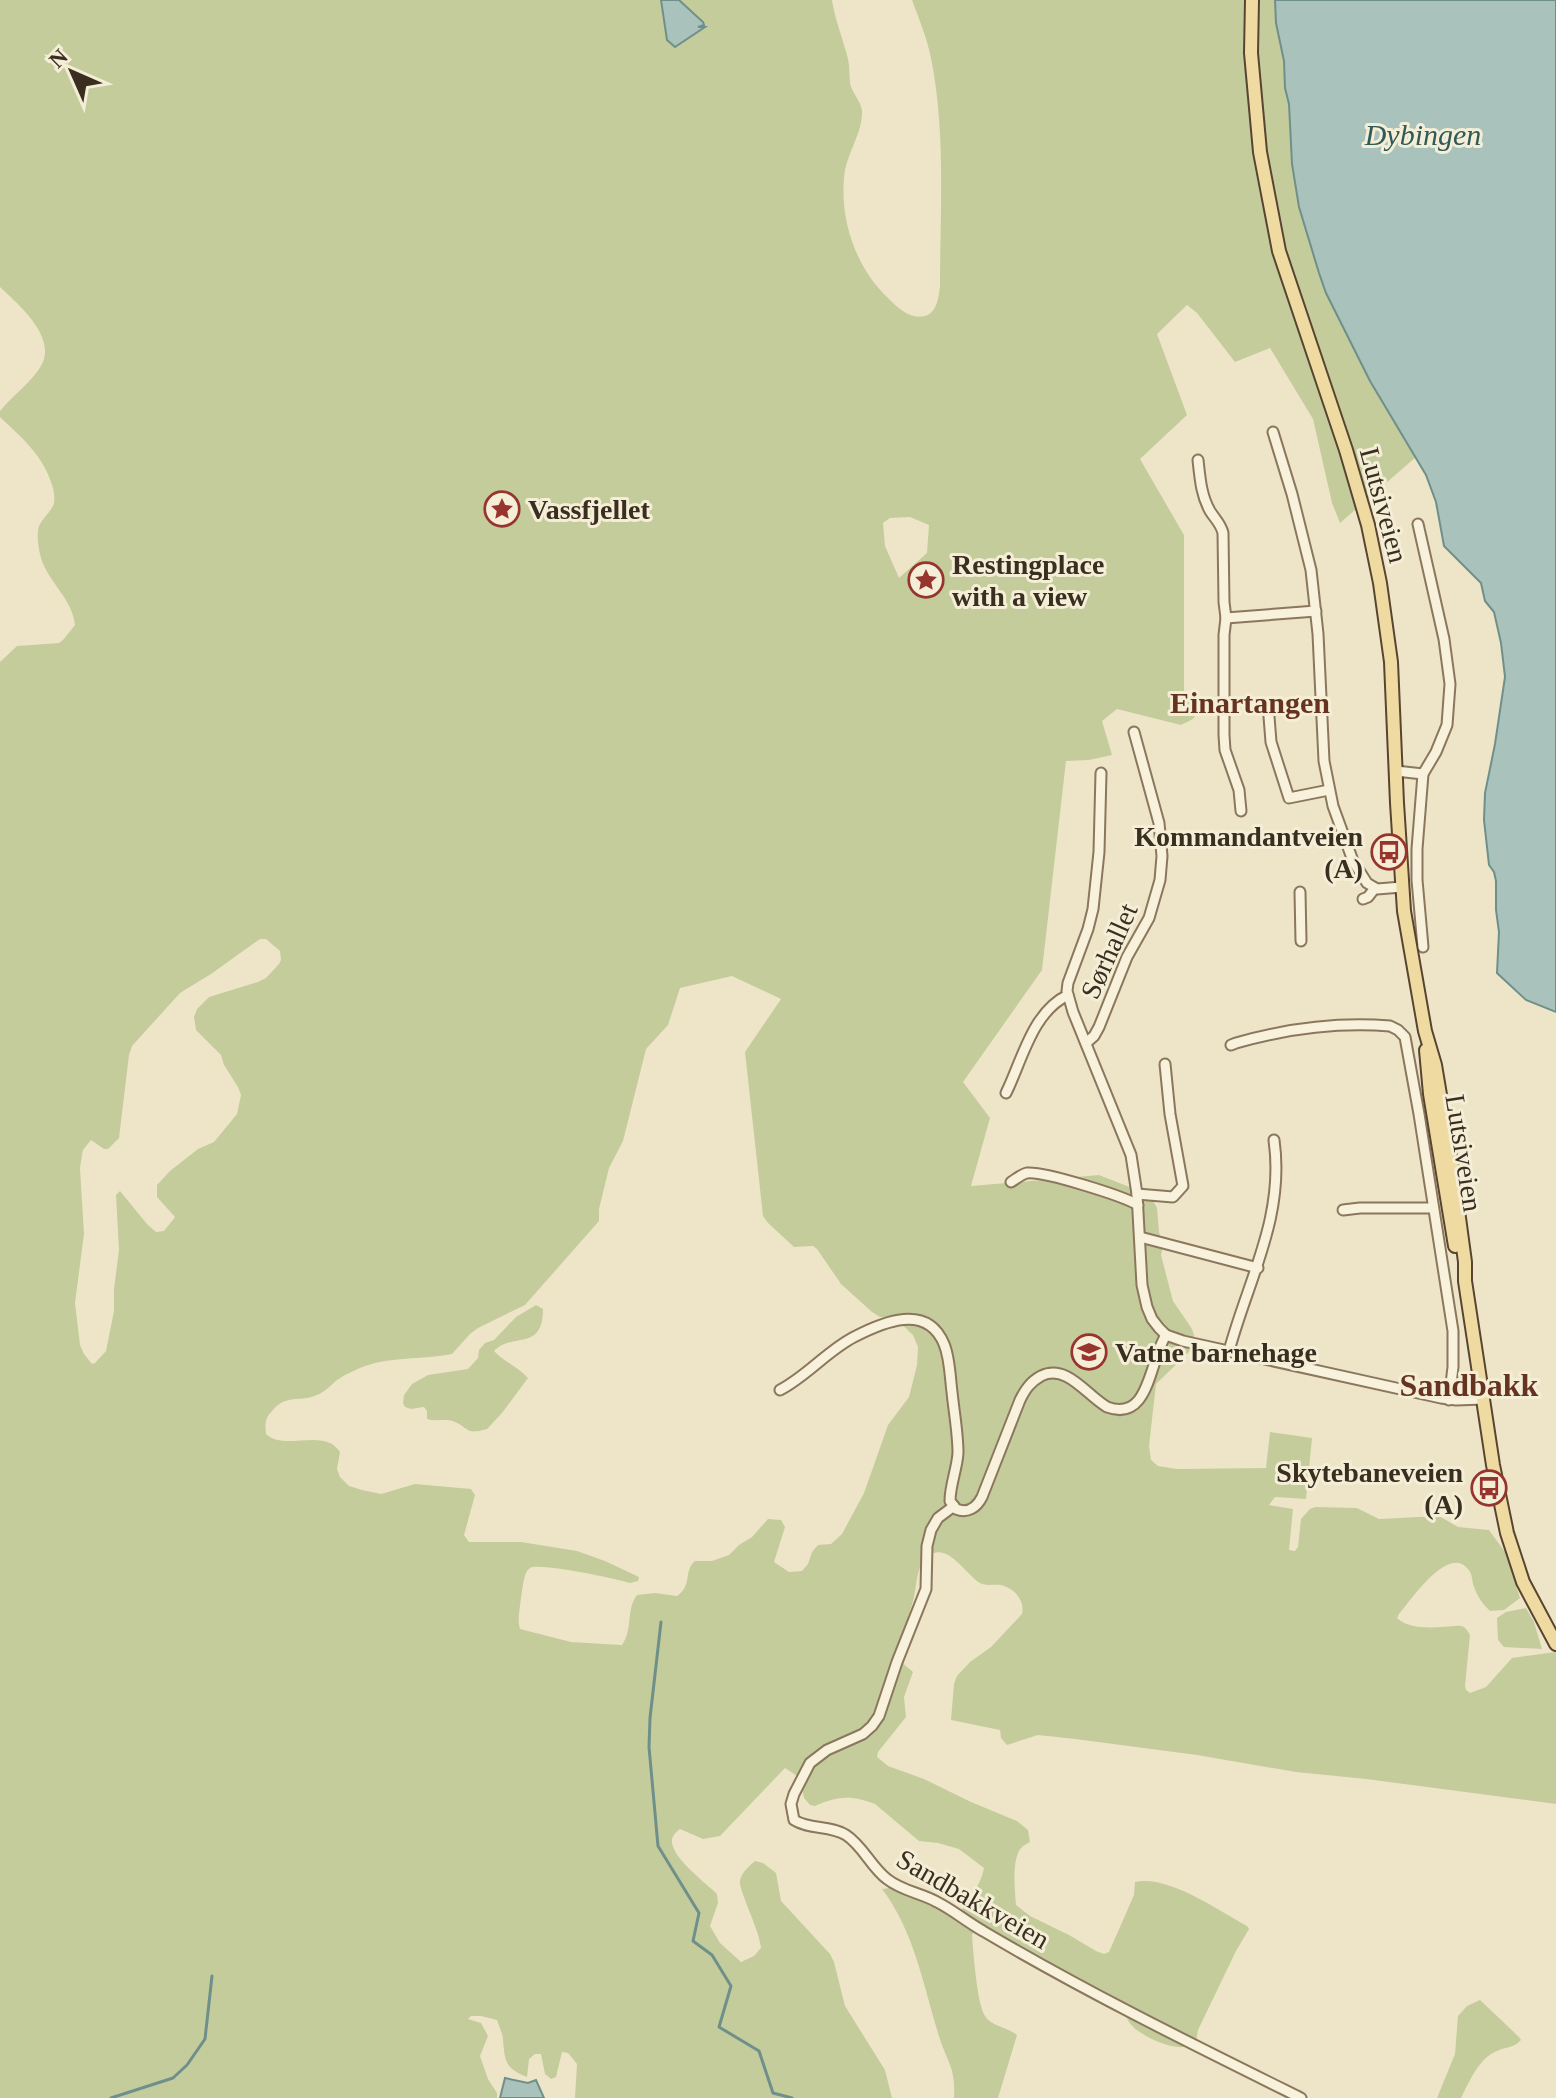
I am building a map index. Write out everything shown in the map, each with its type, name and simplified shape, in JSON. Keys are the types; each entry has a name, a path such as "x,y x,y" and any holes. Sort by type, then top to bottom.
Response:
{"main road":[{"name":"Lutsiveien","path":"1252,0 1251,53 1260,152 1279,251 1346,450 1375,556 1391,662 1404,911 1425,1031 1430,1094 1446,1197 1465,1281 1493,1465 1511,1548 1527,1591 1556,1644"}],"street":[{"path":"1273,432 1311,570 1324,761 1336,818 1353,861 1367,883 1375,888 1402,887"},
{"path":"1198,460 1203,496 1223,533 1226,618 1224,746 1239,790 1241,811"},
{"path":"1418,524 1444,639 1450,684 1447,725 1423,774 1417,849 1423,947"},
{"path":"1226,618 1316,611"},
{"path":"1268,704 1273,751 1289,798 1329,790"},
{"name":"Sørhallet","path":"1086,1043 1099,1027 1127,957 1149,918 1160,880 1162,856 1159,823 1134,732"},
{"path":"1396,771 1423,774"},
{"path":"1101,773 1099,852 1093,909 1068,983 1068,995 1131,1155 1145,1299 1152,1319 1166,1335 1183,1341 1449,1400 1484,1399"},
{"path":"1363,899 1375,888"},
{"path":"1300,892 1301,941"},
{"path":"1006,1093 1024,1049 1038,1025 1056,1002 1068,995"},
{"path":"1231,1045 1271,1034 1378,1025 1398,1030 1407,1043 1454,1343 1449,1400"},
{"path":"1137,1194 1173,1197 1183,1186 1165,1064"},
{"path":"1229,1351 1265,1243 1276,1186 1274,1140"},
{"path":"1011,1182 1026,1173 1041,1175 1092,1188 1138,1205"},
{"path":"1343,1210 1433,1208"},
{"path":"1140,1237 1258,1268"},
{"path":"780,1390 838,1346 870,1329 904,1318 928,1325 941,1338 948,1358 958,1454 950,1501 961,1511 969,1510 980,1501 1020,1400 1032,1382 1045,1374 1060,1373 1107,1407 1120,1411 1129,1409 1142,1396 1155,1355 1166,1335"},
{"name":"Sandbakkveien","path":"954,1506 938,1518 931,1530 927,1546 926,1589 879,1716 863,1734 827,1750 810,1763 791,1804 794,1820 845,1834 886,1879 935,1900 982,1931 1151,2024 1301,2098"}],"green space":[{"path":"0,0 661,0 663,20 676,0 832,0 848,59 850,83 862,111 845,170 843,187 847,223 858,256 876,285 900,309 919,317 932,311 939,294 941,172 936,86 925,36 912,0 1275,0 1289,104 1292,164 1299,207 1319,273 1370,381 1416,457 1340,523 1332,503 1313,419 1270,348 1235,362 1197,313 1187,305 1157,334 1187,415 1140,459 1184,535 1184,691 1197,713 1181,725 1117,709 1102,721 1112,755 1066,761 1042,970 963,1082 990,1118 971,1186 1099,1175 1150,1195 1157,1208 1163,1246 1161,1255 1173,1301 1194,1335 1192,1349 1156,1384 1149,1446 1151,1460 1158,1466 1177,1469 1266,1468 1270,1432 1312,1438 1306,1499 1275,1497 1269,1505 1293,1509 1289,1550 1295,1551 1298,1547 1301,1519 1315,1507 1357,1508 1379,1519 1439,1516 1458,1527 1489,1530 1505,1552 1520,1598 1504,1610 1490,1611 1478,1595 1470,1572 1462,1564 1453,1563 1432,1576 1397,1618 1418,1627 1465,1628 1470,1635 1465,1686 1470,1693 1486,1687 1512,1658 1556,1652 1556,1804 1296,1772 1197,1755 1038,1735 1007,1745 1001,1738 1000,1730 951,1720 954,1684 970,1662 991,1647 1022,1614 1021,1601 1008,1588 980,1583 950,1556 936,1552 925,1559 919,1569 900,1644 899,1660 913,1672 904,1697 906,1717 877,1757 888,1766 1017,1821 1028,1830 1030,1842 1020,1850 1015,1863 1016,1905 1030,1916 1096,1951 1109,1952 1134,1895 1135,1882 1148,1881 1177,1889 1247,1926 1249,1929 1198,2030 1196,2042 1176,2047 1151,2038 1135,2029 1111,2005 976,1932 972,1934 973,1952 982,2010 992,2022 1017,2035 998,2098 954,2098 952,2071 910,1940 882,1889 898,1890 959,1913 971,1898 984,1868 959,1849 919,1841 875,1804 845,1798 810,1805 804,1798 800,1778 785,1768 720,1836 703,1839 680,1829 672,1838 673,1846 682,1861 717,1894 718,1903 710,1926 720,1943 741,1962 754,1956 761,1948 740,1885 741,1878 755,1861 776,1873 781,1901 830,1954 845,2006 885,2070 892,2098 575,2098 577,2064 568,2053 562,2052 556,2077 551,2079 545,2074 541,2054 535,2054 529,2059 527,2077 514,2071 508,2063 497,2020 471,2016 468,2019 481,2023 488,2036 480,2056 497,2098 0,2098 0,662 17,646 59,643 75,625 69,606 43,564 39,547 39,527 54,503 52,485 37,456 0,417 0,411 42,364 44,343 33,321 0,287","holes":["910,517 929,525 927,553 899,578 885,546 883,523 890,518","260,939 266,939 280,951 279,964 266,978 209,997 197,1009 194,1017 196,1030 221,1055 238,1087 241,1095 237,1114 214,1142 198,1149 157,1185 157,1197 175,1217 164,1231 156,1232 120,1191 116,1195 119,1250 114,1311 106,1351 92,1364 80,1345 75,1303 84,1234 80,1168 83,1150 91,1140 108,1149 119,1138 132,1046 180,993","732,976 781,999 745,1052 763,1216 794,1247 813,1246 817,1249 841,1284 872,1312 880,1317 894,1317 913,1335 918,1347 917,1365 909,1397 888,1425 864,1493 842,1534 831,1544 818,1545 802,1571 789,1572 774,1562 785,1527 781,1520 768,1519 729,1555 712,1561 695,1561 689,1569 685,1587 677,1596 655,1593 637,1595 622,1645 571,1642 520,1629 523,1586 530,1568 562,1569 630,1583 638,1581 639,1577 577,1551 521,1542 469,1542 464,1535 475,1495 471,1489 415,1484 381,1494 349,1486 337,1469 340,1452 334,1445 314,1440 273,1438 266,1434 266,1421 283,1402 317,1395 340,1378 365,1366 452,1354 478,1328 525,1305 599,1221 609,1168 623,1141 646,1049 668,1025 680,988"]},
{"path":"536,1305 543,1309 538,1331 494,1351 528,1378 487,1429 472,1431 452,1421 427,1419 424,1407 405,1407 404,1395 412,1384 428,1375 468,1369 485,1343 494,1340 516,1317"},
{"path":"1526,1608 1542,1649 1504,1647 1498,1640 1497,1618 1506,1612"},
{"path":"1480,2000 1521,2040 1485,2059 1461,2098 1437,2098 1455,2054 1458,2016 1467,2006"}],"water":[{"path":"661,0 679,0 703,22 704,25 698,27 705,27 675,47 667,40"},
{"name":"Dybingen","path":"1275,0 1556,0 1556,1012 1526,1000 1497,973 1499,932 1496,881 1489,865 1484,820 1485,793 1505,677 1494,612 1485,601 1481,583 1444,546 1436,502 1426,475 1370,381 1326,293 1299,207"},
{"path":"505,2078 528,2083 536,2080 544,2098 500,2098"}],"waterway":[{"path":"661,1622 649,1747 658,1846 699,1913 693,1941 712,1955 731,1986 719,2027 759,2051 773,2093 792,2098"},
{"path":"111,2098 173,2078 187,2065 205,2039 212,1976"}],"place":[{"name":"Vassfjellet","path":"502,509"},
{"name":"Restingplace with a view","path":"926,580"},
{"name":"Kommandantveien (A)","path":"1389,852"},
{"name":"Vatne barnehage","path":"1089,1352"},
{"name":"Skytebaneveien (A)","path":"1489,1488"}],"district":[{"name":"Einartangen","path":"1250,702"},
{"name":"Sandbakk","path":"1469,1385"}]}
